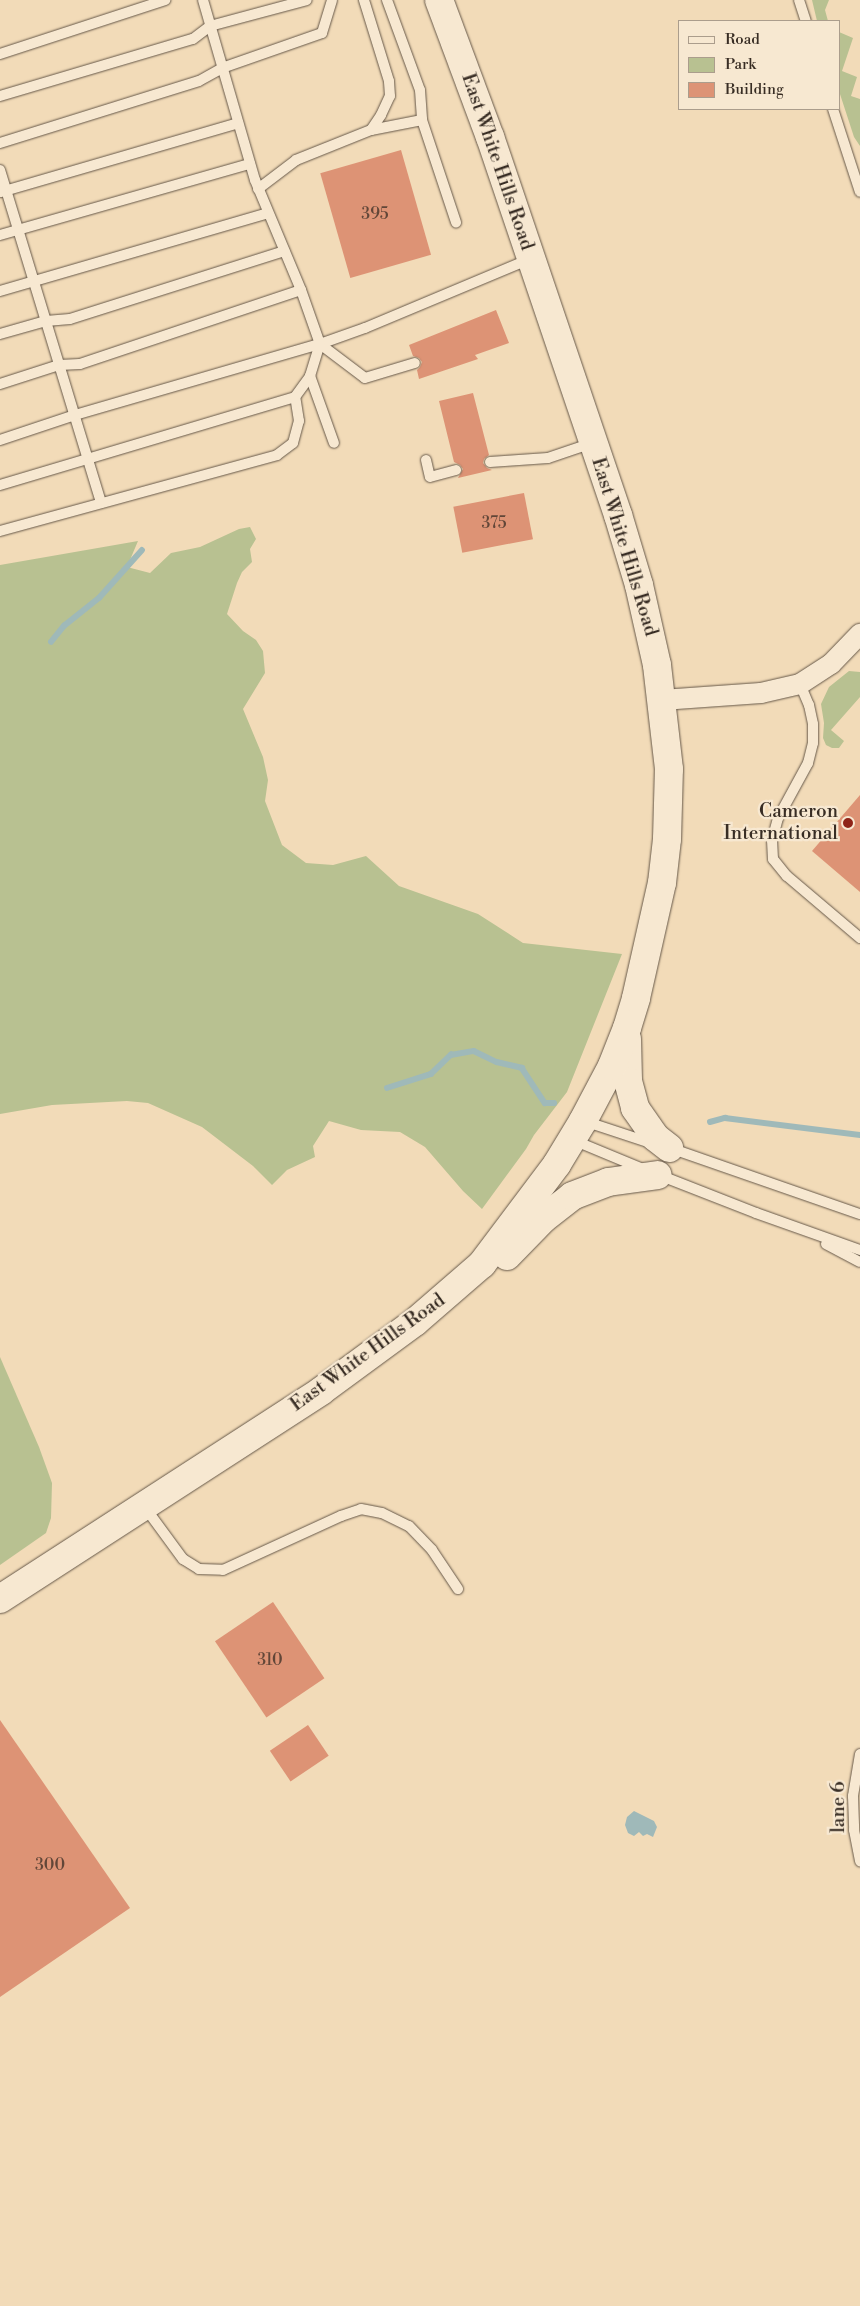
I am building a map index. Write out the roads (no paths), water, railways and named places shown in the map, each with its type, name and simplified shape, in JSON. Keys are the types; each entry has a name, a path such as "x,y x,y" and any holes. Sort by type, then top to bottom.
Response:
{"main road":[{"name":"East White Hills Road","path":"0,1599 321,1392 440,1302 482,1264 538,1190 578,1130 612,1066 627,1028 655,918 662,882 667,838 669,769 657,665 639,585 490,137 439,0"},
{"path":"627,1028 628,1081 631,1095 644,1123 655,1137 669,1148"},
{"path":"482,1264 506,1257 543,1219 572,1196 608,1182 658,1175"}],"street":[{"path":"662,700 761,693 800,684 830,664 860,634"}],"lane":[{"path":"0,54 166,0"},
{"path":"203,0 258,189 301,290 320,344 365,378 415,363"},
{"path":"0,96 193,39 210,26 307,0"},
{"path":"0,143 199,81 222,68 322,33 332,0"},
{"path":"364,0 389,81 390,96 371,130"},
{"path":"387,0 420,90 422,120 456,222"},
{"path":"799,0 806,20"},
{"path":"833,110 857,173 860,192"},
{"path":"258,189 296,160 371,130 422,120"},
{"path":"3,191 238,123"},
{"path":"0,235 250,164"},
{"path":"0,170 3,191 18,229 101,503"},
{"path":"0,292 268,213"},
{"path":"0,334 46,321 70,319 284,251"},
{"path":"0,440 75,415 320,344 365,328 530,259"},
{"path":"0,384 59,365 80,364 301,290"},
{"path":"0,485 295,396 310,376 320,344"},
{"path":"310,376 334,443"},
{"path":"0,532 277,455 293,443 299,421 295,396"},
{"path":"490,462 548,458 592,443"},
{"path":"426,460 430,477 456,470"},
{"path":"800,684 811,714 813,743 808,763 778,818 772,840 773,859 787,876 860,938"},
{"path":"578,1130 669,1148 860,1214"},
{"path":"578,1130 658,1175 821,1241 860,1262"},
{"path":"756,1214 860,1250"},
{"path":"144,1506 182,1559 198,1569 223,1570 341,1516 361,1509 382,1513 409,1526 432,1550 458,1589"},
{"name":"lane 6","path":"860,1754 853,1796 854,1830 860,1861"}],"water":[{"path":"634,1811 654,1821 657,1827 653,1837 647,1834 643,1836 639,1832 634,1836 628,1833 625,1825 627,1817"}],"waterway":[{"path":"51,642 64,626 99,598 142,550"},
{"path":"387,1088 431,1074 451,1055 474,1051 497,1062 522,1068 545,1103 554,1103"},
{"path":"710,1122 725,1118 860,1135"}],"place":[{"name":"Cameron International","path":"848,823"}]}
